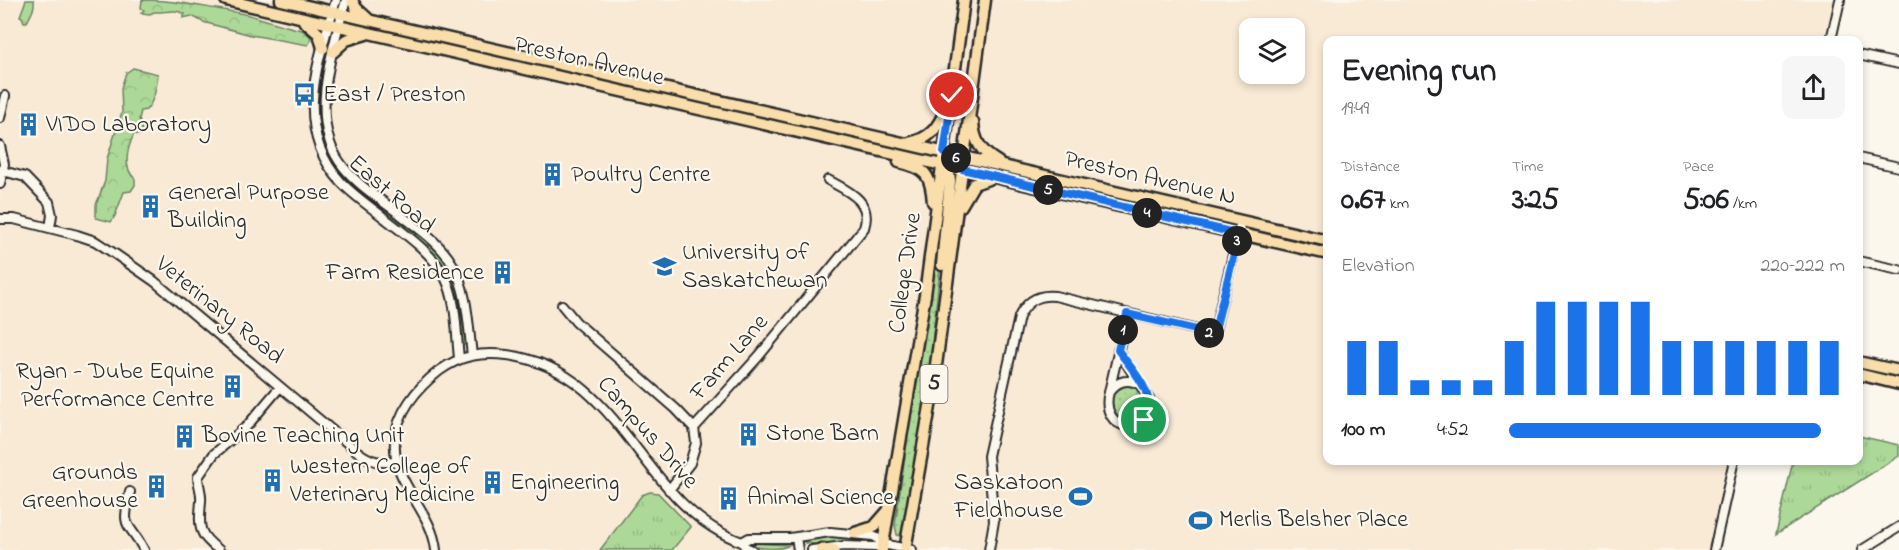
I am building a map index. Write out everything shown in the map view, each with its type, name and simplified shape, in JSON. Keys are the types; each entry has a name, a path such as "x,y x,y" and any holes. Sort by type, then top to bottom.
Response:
{"main road":[{"name":"Preston Avenue","path":"225,0 946,165"},
{"name":"Preston Avenue","path":"281,0 954,155"},
{"path":"306,6 325,0"},
{"path":"352,0 356,8 371,21"},
{"name":"College Drive","path":"908,550 928,424 962,169 954,155 952,95 964,0"},
{"name":"College Drive","path":"954,155 972,101 985,0"},
{"path":"299,17 316,30 328,50 346,40 369,33"},
{"path":"928,424 928,404 950,181 946,165 954,155 952,146 959,40"},
{"path":"906,144 922,141 929,136 941,121 952,95"},
{"path":"972,101 977,142 989,156 1009,168"},
{"path":"807,134 860,153 920,169 931,182 934,222"},
{"name":"Preston Avenue N","path":"954,155 1323,240"},
{"name":"College Drive","path":"883,547 923,305 934,222 946,165"},
{"name":"Preston Avenue N","path":"946,165 1323,253"},
{"path":"956,217 968,191 974,184 986,179 998,178"},
{"path":"1863,363 1899,371"},
{"path":"1863,375 1899,384"},
{"path":"855,533 869,530 877,525 890,508"},
{"path":"817,550 834,550"}],"street":[{"path":"336,0 338,13"},
{"path":"338,13 346,0"},
{"path":"1832,36 1840,0"},
{"name":"East Road","path":"338,13 312,98 314,130 321,152 337,177 349,190 435,261 449,288 459,358"},
{"name":"East Road","path":"328,50 324,106 326,124 334,152 354,179 431,239 449,258 464,292 472,355"},
{"path":"1863,56 1899,64"},
{"path":"0,118 5,96"},
{"path":"0,146 4,158 0,184"},
{"path":"1863,159 1899,167"},
{"path":"3,171 25,177 49,202 52,215 50,228"},
{"name":"Farm Lane","path":"694,428 759,356 864,228 866,214 861,201 828,180"},
{"name":"Veterinary Road","path":"0,219 14,219 89,239 115,254 154,281 367,459 381,463 396,462"},
{"path":"989,550 994,521 987,468 988,456 1022,311 1034,299 1049,296 1214,334 1241,221"},
{"path":"1863,262 1899,270"},
{"name":"Farm Lane","path":"562,305 576,322 676,409 694,428 696,443 690,463 669,490"},
{"path":"1118,350 1149,399 1148,413 1142,422 1132,426 1121,424 1112,418 1107,407 1118,350 1127,314"},
{"name":"Campus Drive","path":"436,550 432,529 400,474 396,462 395,442 403,412 430,378 459,358 492,354 522,358 551,367 576,381 601,405 669,490 698,518 741,546 752,550"},
{"path":"1109,392 1122,381 1131,381 1143,387"},
{"path":"219,550 201,531 198,516 201,501 198,477 214,454 247,426 280,387"},
{"path":"1714,550 1733,465"},
{"path":"130,492 125,520 144,550"},
{"path":"1862,550 1899,527"},
{"path":"741,546 749,538 796,537 823,532 855,533 878,538 883,547"},
{"path":"796,537 798,550"},
{"path":"817,550 844,546 908,550"}],"shaded area":[{"name":"University of Saskatchewan","path":"0,0 1834,0 1826,36 1323,36 1323,465 1729,465 1712,550 0,550"}],"green space":[{"path":"26,0 34,0 34,6 27,22 24,22 20,16"},
{"path":"142,0 181,3 251,16 302,30 310,36 311,40 308,45 251,35 203,22 192,16 183,18 185,14 177,11 141,13 144,10 141,8"},
{"path":"133,68 158,74 158,78 151,103 146,110 141,111 139,119 143,132 140,135 134,134 129,146 127,163 135,179 135,185 131,191 124,192 111,222 96,218 96,205 105,181 107,159 122,112 121,88 126,73"},
{"path":"949,183 920,443 905,527 899,536 895,525 942,198"},
{"path":"360,191 376,200 430,243 443,258 458,287 466,345 461,344 452,291 448,275 442,265 422,243 362,196"},
{"path":"1123,384 1136,386 1145,399 1144,414 1132,422 1119,420 1110,408 1112,395"},
{"path":"1863,437 1899,445 1899,456 1776,534 1792,465 1863,465"},
{"path":"650,492 658,493 691,527 672,550 600,550 642,495"},
{"path":"845,536 870,539 874,544 805,543 816,537"},
{"path":"751,543 789,545 770,548 759,547"}],"place":[{"name":"East / Preston","path":"305,95"},
{"name":"VIDO Laboratory","path":"28,125"},
{"name":"Poultry Centre","path":"553,175"},
{"name":"General Purpose Building","path":"150,207"},
{"name":"University of Saskatchewan","path":"664,267"},
{"name":"Farm Residence","path":"502,273"},
{"name":"Ryan - Dube Equine Performance Centre","path":"232,386"},
{"name":"Stone Barn","path":"748,434"},
{"name":"Bovine Teaching Unit","path":"184,436"},
{"name":"Western College of Veterinary Medicine","path":"272,481"},
{"name":"Engineering","path":"492,483"},
{"name":"Grounds Greenhouse","path":"156,487"},
{"name":"Saskatoon Fieldhouse","path":"1081,497"},
{"name":"Animal Science","path":"729,498"},
{"name":"Merlis Belsher Place","path":"1201,520"}],"route":[{"path":"952,95 944,153 955,155 962,169 1239,234 1214,334 1127,314 1118,350 1147,393 1150,406 1144,420"}]}
